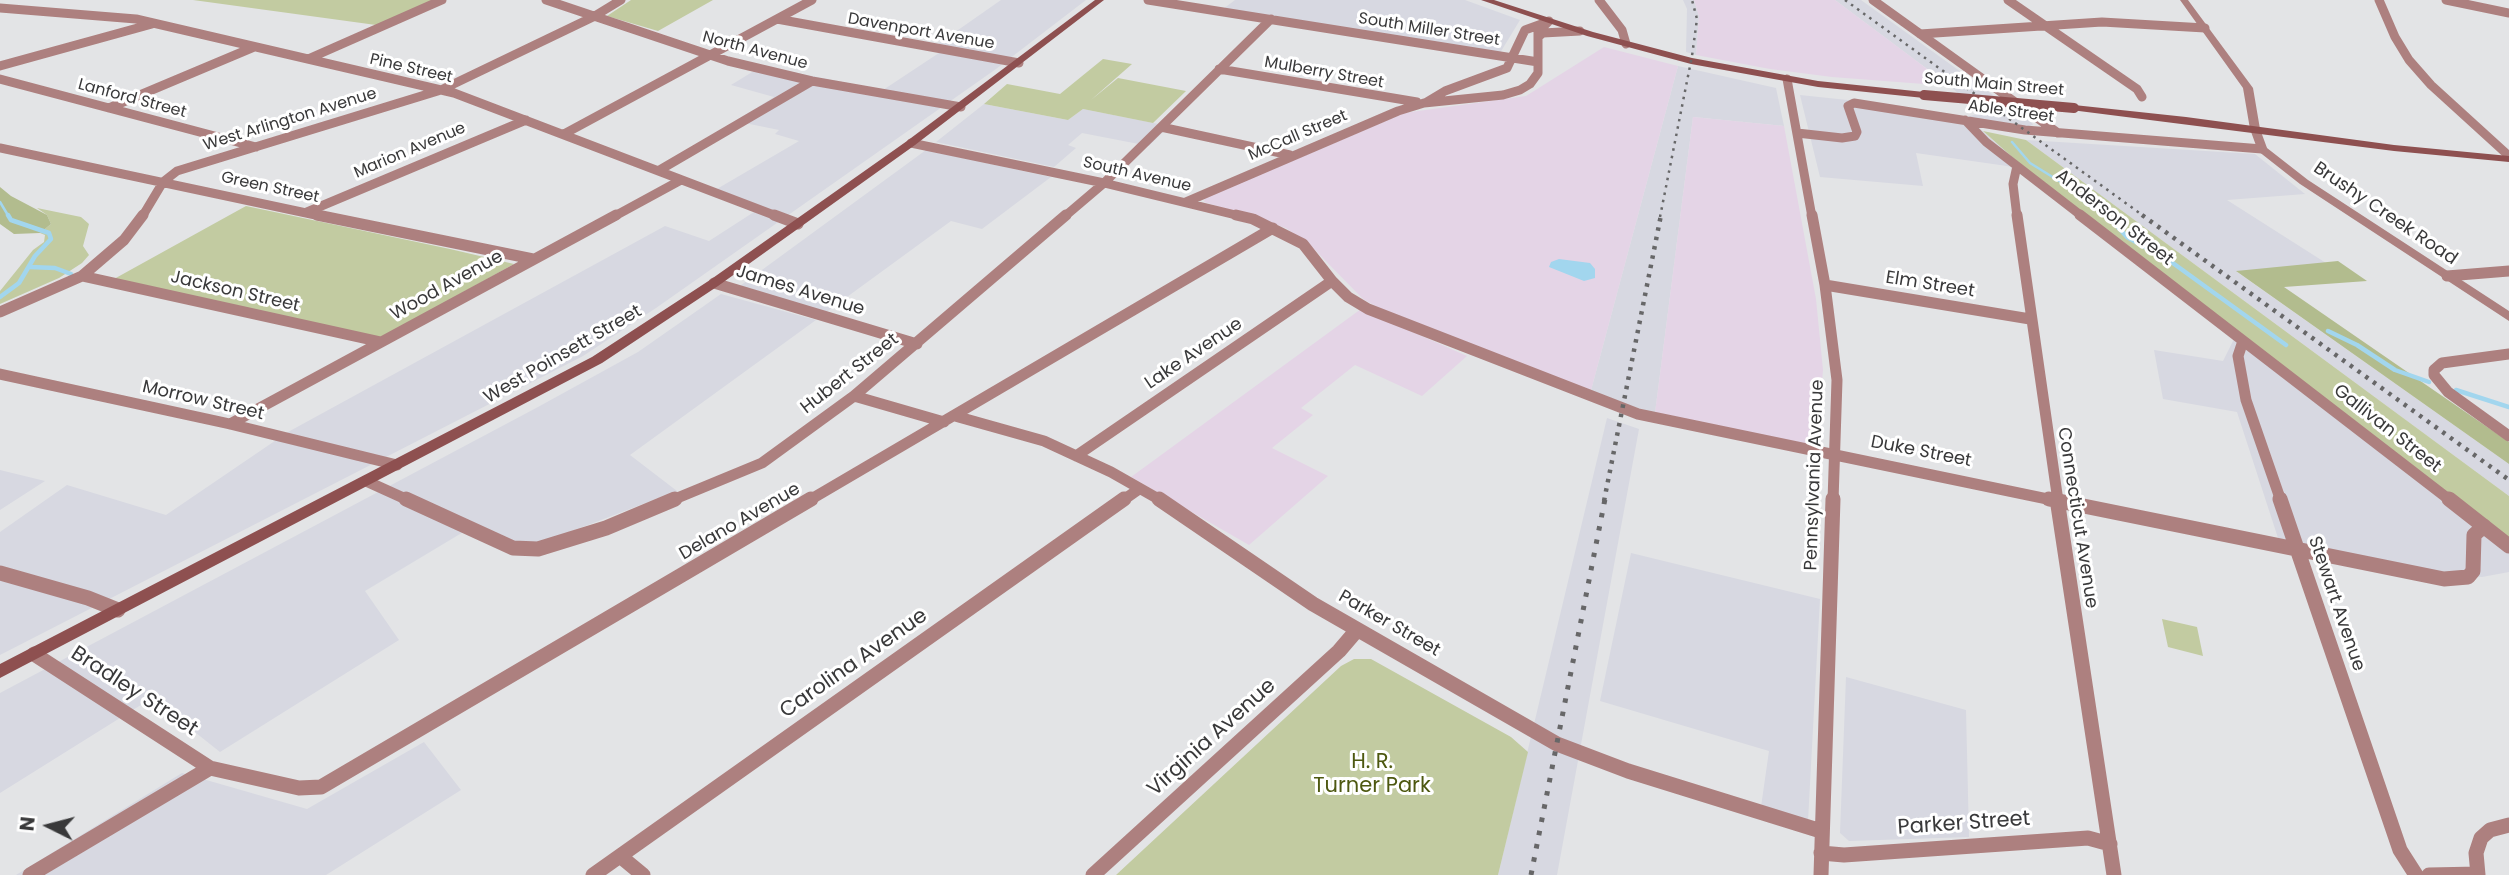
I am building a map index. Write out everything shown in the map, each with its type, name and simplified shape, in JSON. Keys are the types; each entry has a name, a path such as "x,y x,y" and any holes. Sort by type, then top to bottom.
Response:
{"main road":[{"name":"West Poinsett Street","path":"0,672 595,361 798,224 961,107 1100,0"},
{"name":"South Main Street","path":"1485,0 1626,44 1691,61 1787,79 2074,108 2394,148 2509,157"}],"street":[{"path":"308,59 442,0"},
{"name":"North Avenue","path":"546,0 714,56 812,81 961,107"},
{"name":"West Arlington Avenue","path":"163,182 177,171 441,90 593,17 621,0"},
{"path":"564,134 714,56 812,0"},
{"name":"South Miller Street","path":"1148,0 1538,62"},
{"path":"1599,0 1622,30 1626,44"},
{"path":"1873,0 2059,133"},
{"path":"2008,0 2137,89 2142,97"},
{"path":"2184,0 2248,88 2252,98 2255,129 2262,149"},
{"path":"2379,0 2402,49 2415,68 2509,157"},
{"path":"2446,0 2509,15 2509,23"},
{"name":"Pine Street","path":"0,8 116,16 155,23 454,93 798,224"},
{"name":"Davenport Avenue","path":"777,19 1019,63"},
{"name":"Hubert Street","path":"366,481 513,548 538,549 606,528 762,463 854,396 1104,183 1271,19"},
{"path":"1538,62 1538,37 1541,27 1549,21"},
{"path":"1513,59 1517,42 1525,30 1549,21"},
{"path":"1920,34 2116,22 2205,28"},
{"path":"0,66 155,23"},
{"path":"1538,37 1543,33 1580,31"},
{"path":"109,108 255,47"},
{"name":"McCall Street","path":"1424,103 1445,91 1501,71 1513,59"},
{"name":"McCall Street","path":"1186,202 1392,113 1424,103 1503,95 1520,90 1530,84 1538,73 1538,62"},
{"name":"Mulberry Street","path":"1219,69 1424,103"},
{"name":"Lanford Street","path":"0,79 256,147"},
{"name":"Pennsylvania Avenue","path":"1787,79 1825,285 1837,380 1821,875"},
{"path":"658,171 812,81"},
{"name":"Able Street","path":"1797,133 1842,138 1855,136 1857,132 1848,106 1854,103 2059,133 2262,149"},
{"name":"Marion Avenue","path":"307,212 526,120"},
{"name":"Anderson Street","path":"1965,120 1986,142 2243,341"},
{"path":"1161,127 1291,156"},
{"name":"South Avenue","path":"911,143 1104,183 1248,217 1303,244 1332,281"},
{"name":"Green Street","path":"0,148 76,166 533,259"},
{"name":"Brushy Creek Road","path":"2262,149 2304,182 2509,317"},
{"name":"Connecticut Avenue","path":"2017,166 2013,184 2030,319 2113,875"},
{"name":"Wood Avenue","path":"230,424 681,180"},
{"path":"0,312 82,276 124,240 147,210 163,182"},
{"name":"Delano Avenue","path":"210,768 299,788 310,789 331,783 1273,228"},
{"path":"2447,276 2509,271"},
{"name":"Jackson Street","path":"82,276 381,342"},
{"name":"Duke Street","path":"1332,281 1358,304 1383,316 1604,404 1653,418 2444,579 2468,577 2473,571 2474,535 2484,526"},
{"name":"Lake Avenue","path":"1076,456 1332,281"},
{"name":"James Avenue","path":"714,283 917,344"},
{"name":"Elm Street","path":"1825,285 2030,319"},
{"name":"Gallivan Street","path":"2243,341 2509,545"},
{"name":"Stewart Avenue","path":"2243,341 2238,356 2246,400 2400,850 2416,875"},
{"path":"2509,354 2442,363 2434,370 2434,374 2448,392 2509,436"},
{"name":"Morrow Street","path":"0,374 230,424 397,465"},
{"name":"Parker Street","path":"854,396 1044,441 1177,510 1314,604 1574,752 1821,831"},
{"name":"Carolina Avenue","path":"593,875 1139,489"},
{"path":"0,573 88,598 118,610"},
{"name":"Virginia Avenue","path":"1093,875 1329,660 1357,630"},
{"name":"Bradley Street","path":"34,654 210,768"},
{"path":"30,875 210,768"},
{"path":"2429,875 2478,875 2476,853 2481,838 2490,830 2509,825"},
{"name":"Parker Street","path":"1821,853 1844,855 2088,838 2110,844"},
{"path":"620,856 643,875"}],"shaded area":[{"path":"1001,0 1086,0 996,69 656,308 583,356 0,655 0,532 67,485 166,515 288,432 665,226 709,241 754,212 710,193 799,141 775,134 779,130 735,121 774,97 731,85 762,66 883,90 948,47 938,44"},
{"path":"1235,0 1465,0 1520,20 1500,53 1223,9"},
{"path":"1683,0 1694,0 1699,16 1696,55 1686,52 1687,9"},
{"path":"1694,0 1835,0 1950,86 1832,77 1696,55 1699,16"},
{"path":"1835,0 1861,0 2032,123 2033,125 2029,126 1968,118 2029,172 2007,166 1916,153 1923,186 1820,177 1800,95 1895,105 1967,117 1977,114 1978,111 1950,86"},
{"path":"1604,47 1678,66 1590,394 1388,313 1363,299 1313,248 1286,228 1204,202 1205,198 1404,113 1526,96"},
{"path":"1678,66 1776,88 1784,126 1693,117 1655,413 1590,394"},
{"path":"984,104 1068,120 1083,109 1169,126 1149,146 1082,133 1068,145 1076,148 1054,167 936,142"},
{"path":"1693,117 1784,126 1816,299 1823,370 1816,447 1655,413"},
{"path":"2026,140 2255,154 2305,194 2227,200 2326,263 2237,272 2509,464 2509,496"},
{"path":"926,150 1051,177 982,229 951,221 825,313 740,286"},
{"path":"721,294 816,320 630,455 677,491 541,543 510,542 475,525 365,591 399,640 220,752 152,698 0,793 0,693 638,352"},
{"path":"1361,309 1467,356 1422,396 1355,365 1301,408 1313,415 1272,448 1328,476 1249,545 1131,477"},
{"path":"2238,331 2509,540 2509,572 2482,577 2438,574 2278,538 2237,412 2163,399 2154,350 2223,361"},
{"path":"1607,418 1639,429 1557,875 1498,875"},
{"path":"0,470 45,481 0,510"},
{"path":"1631,553 1820,599 1808,821 1761,807 1769,751 1600,701"},
{"path":"1846,677 1966,710 1969,837 1849,841 1840,833"},
{"path":"424,742 461,790 326,875 16,875 182,773 307,809"}],"green space":[{"path":"193,0 435,0 376,25"},
{"path":"631,0 713,0 658,31 607,16"},
{"path":"1103,59 1132,64 1091,100 1118,78 1186,91 1153,123 1083,109 1068,120 984,104 1007,84 1060,94"},
{"path":"1983,131 2026,140 2509,496 2509,540 2029,172"},
{"path":"0,187 11,196 47,215 51,224 40,233 14,234 0,224"},
{"path":"246,206 514,264 381,338 114,279"},
{"path":"37,208 81,217 89,224 83,246 89,255 59,278 0,304 0,291 33,250 44,242 45,235 40,233 51,224 47,215"},
{"path":"2338,261 2367,281 2284,287 2509,442 2509,464 2236,271"},
{"path":"2162,619 2197,627 2203,656 2168,647"},
{"name":"H. R. Turner Park","path":"1354,659 1371,659 1511,737 1528,752 1498,875 1116,875 1341,666"}],"water":[{"path":"1559,259 1590,263 1595,269 1595,278 1584,281 1549,267 1551,262"}],"waterway":[{"path":"2012,142 2030,163 2072,189 2086,204 2108,216"},
{"path":"0,202 9,217"},
{"path":"0,297 19,283 35,256 51,239 49,233 11,220 8,215"},
{"path":"2108,216 2127,237 2170,261 2286,345"},
{"path":"30,267 55,268 71,274"},
{"path":"2328,331 2357,345 2395,370 2429,382"},
{"path":"2456,390 2509,407"}],"railway":[{"path":"1660,217 1692,56 1697,19 1692,0"},
{"path":"1845,0 2145,217"},
{"path":"1604,501 1661,215"},
{"path":"2142,215 2509,480"},
{"path":"1531,875 1605,499"}]}
